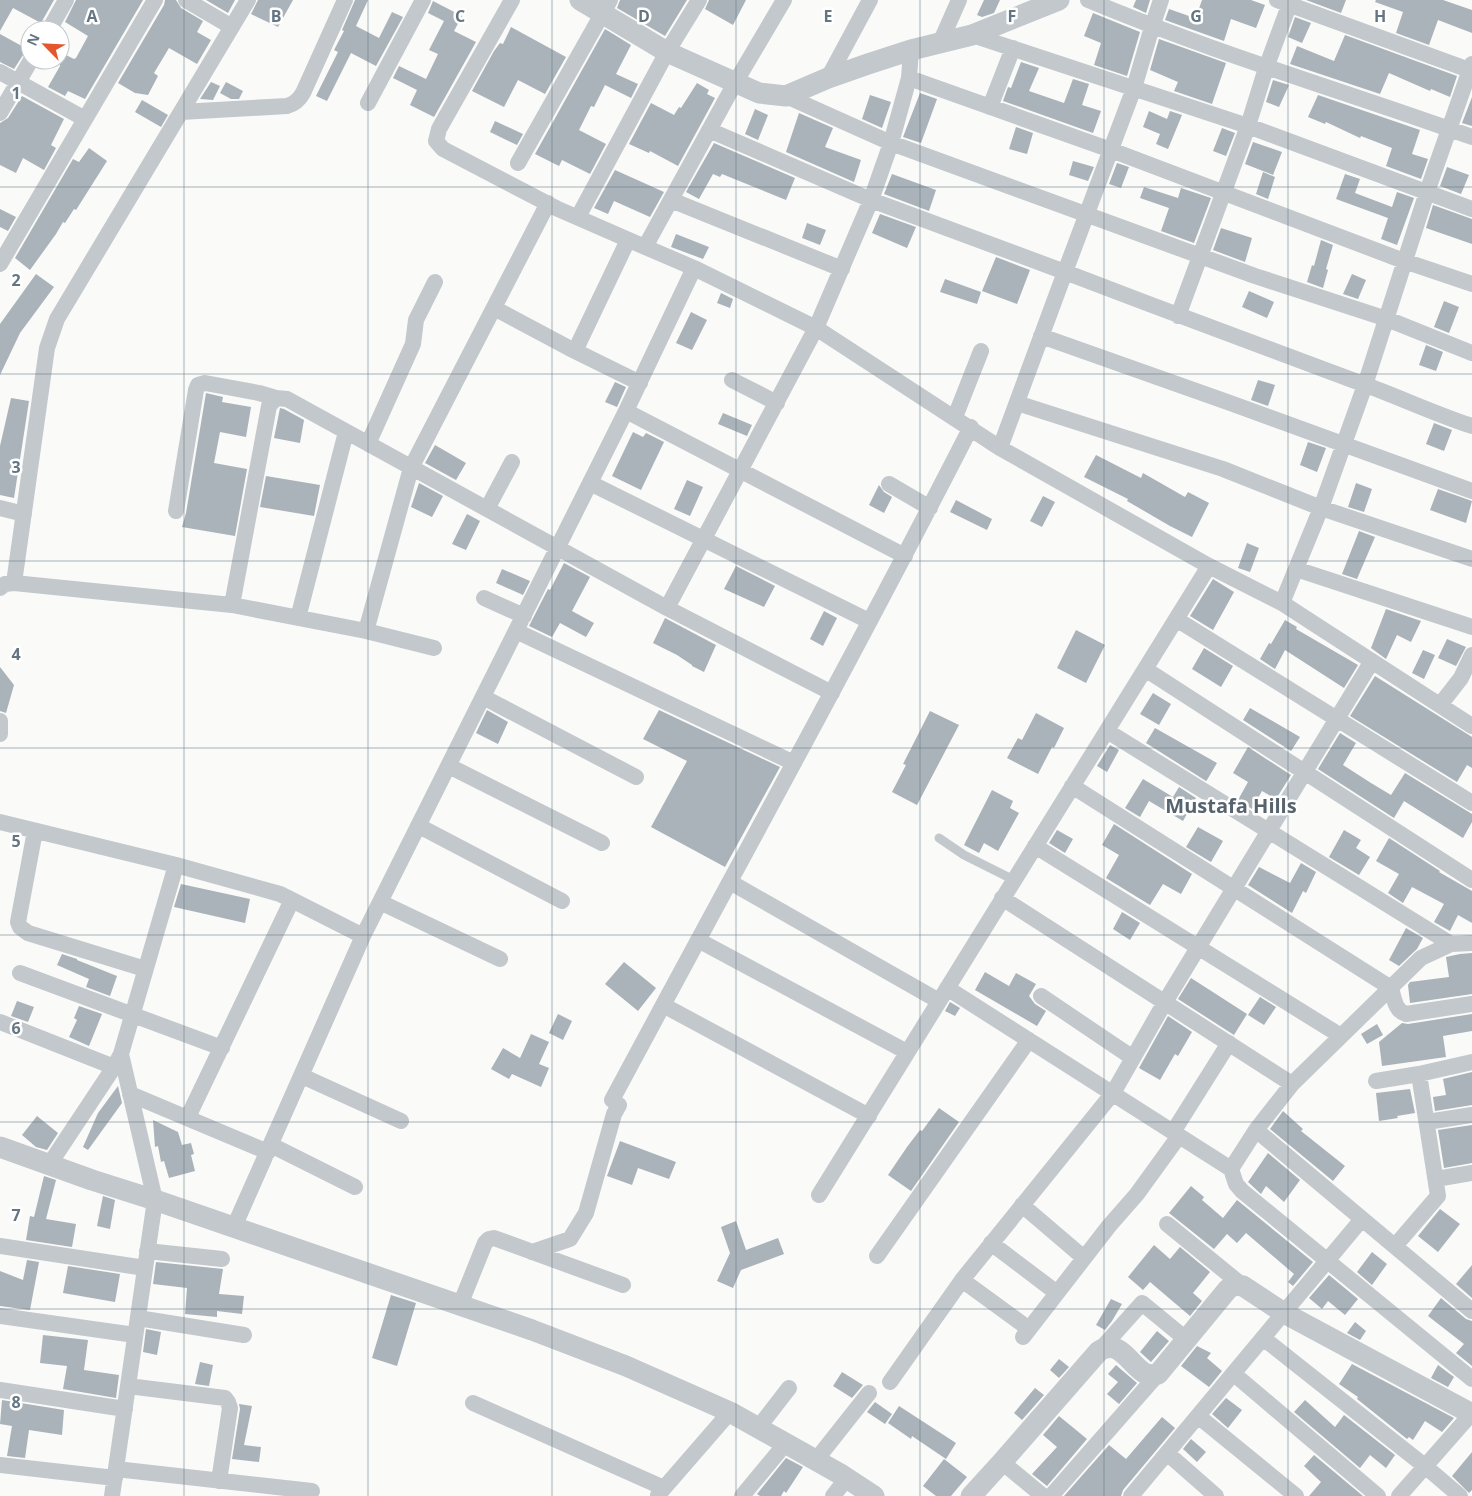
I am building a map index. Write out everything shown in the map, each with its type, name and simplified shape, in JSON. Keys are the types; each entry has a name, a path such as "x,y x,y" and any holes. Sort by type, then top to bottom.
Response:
{"street":[{"path":"55,20 66,0"},
{"path":"2,258 155,0"},
{"path":"186,0 232,27"},
{"path":"248,0 57,318 47,348 24,514 7,586 40,586 232,604 366,631 434,648"},
{"path":"181,112 287,106 299,100 345,0"},
{"path":"368,103 423,0"},
{"path":"512,0 439,129 436,141 443,149 548,203 694,268 816,328 971,427 1000,448 1209,566 1282,603 1472,726"},
{"path":"580,0 606,7 667,52 735,83 759,92 786,96 891,143 1200,256 1387,320 1472,353"},
{"path":"578,217 667,52 699,0"},
{"path":"645,247 735,83 784,0"},
{"path":"828,78 870,0"},
{"path":"940,43 959,0"},
{"path":"786,96 828,78 911,50 972,35 1059,0"},
{"path":"1088,0 1152,27 1266,68 1472,137"},
{"path":"1000,448 1134,88 1161,0"},
{"path":"1178,316 1248,126 1286,2 1471,69 1404,261 1366,385 1321,508 1282,603"},
{"path":"518,163 606,7"},
{"path":"972,35 1248,126 1472,209"},
{"path":"990,107 1012,48"},
{"path":"667,608 816,328 842,269 871,200 891,143 909,78 911,50"},
{"path":"0,113 25,70"},
{"path":"0,72 85,119"},
{"path":"909,78 1111,150 1404,261 1472,284"},
{"path":"709,130 871,200 1472,426"},
{"path":"671,200 842,269"},
{"path":"366,631 411,468 548,203"},
{"path":"575,351 628,240"},
{"path":"234,1227 363,936 640,383 694,268"},
{"path":"368,444 413,344 416,320 435,282"},
{"path":"494,308 640,383"},
{"path":"1041,336 1472,491"},
{"path":"955,417 981,350"},
{"path":"732,380 777,403"},
{"path":"176,511 198,385 205,383 287,399 667,608 832,693"},
{"path":"232,604 269,406 276,398"},
{"path":"1017,403 1223,469 1321,508 1472,559"},
{"path":"626,411 905,556"},
{"path":"532,1252 570,1239 586,1213 616,1102 663,1005 832,693 971,427"},
{"path":"298,618 346,432"},
{"path":"486,509 512,462"},
{"path":"590,483 869,621"},
{"path":"889,484 930,508"},
{"path":"0,508 24,514"},
{"path":"819,1195 1209,566"},
{"path":"1296,568 1472,626"},
{"path":"484,598 520,624 794,763"},
{"path":"1176,619 1472,803"},
{"path":"1440,705 1461,678 1472,655"},
{"path":"890,1382 962,1280 1113,1093 1165,1002 1372,661"},
{"path":"1145,669 1472,880"},
{"path":"483,697 636,777"},
{"path":"0,720 0,734"},
{"path":"1106,730 1451,944"},
{"path":"449,766 602,843"},
{"path":"1072,786 1391,988 1400,1013 1406,1014 1472,1004"},
{"path":"1,823 176,865 280,894 363,936"},
{"path":"418,826 562,901"},
{"path":"28,829 18,922 20,927 28,933 145,969"},
{"path":"1035,846 1341,1036"},
{"path":"48,1165 118,1061 176,865"},
{"path":"730,882 1029,1040 1231,1169 1236,1184 1242,1191 1472,1379"},
{"path":"1002,898 1292,1084"},
{"path":"188,1117 292,900"},
{"path":"380,902 500,959"},
{"path":"698,940 907,1052"},
{"path":"1231,1169 1256,1130 1292,1084 1421,958 1451,944 1472,943"},
{"path":"20,973 222,1048"},
{"path":"1041,996 1133,1058"},
{"path":"663,1005 869,1116"},
{"path":"0,1022 118,1061"},
{"path":"877,1256 1029,1040"},
{"path":"962,1280 1026,1333 1109,1226 1137,1194 1176,1134 1230,1044"},
{"path":"112,1496 155,1200 130,1094 118,1061"},
{"path":"1376,1081 1472,1062"},
{"path":"1395,1246 1438,1196 1419,1074"},
{"path":"302,1076 401,1121"},
{"path":"130,1094 270,1149 355,1187"},
{"path":"1426,1122 1472,1115"},
{"path":"1256,1130 1472,1311"},
{"path":"0,1146 48,1165 532,1330 626,1366 730,1412 847,1478 874,1496"},
{"path":"1436,1179 1472,1173"},
{"path":"1022,1205 1084,1258"},
{"path":"1131,1496 1362,1219"},
{"path":"1167,1224 1243,1286 1284,1313 1472,1413 1399,1496"},
{"path":"460,1305 485,1243 489,1239 494,1238 623,1285"},
{"path":"992,1243 1057,1293"},
{"path":"0,1246 145,1268"},
{"path":"147,1251 222,1259"},
{"path":"1050,1496 1158,1374 1228,1289 1235,1285 1243,1286"},
{"path":"971,1496 1142,1303 1187,1340"},
{"path":"0,1316 135,1335"},
{"path":"138,1318 244,1335"},
{"path":"1263,1338 1426,1466 1460,1496"},
{"path":"1100,1351 1107,1346 1114,1347 1146,1373 1158,1374"},
{"path":"1234,1374 1378,1496"},
{"path":"128,1386 224,1398 228,1402 230,1408 219,1481"},
{"path":"758,1428 790,1388"},
{"path":"0,1390 124,1409"},
{"path":"816,1460 869,1393"},
{"path":"474,1404 661,1492 730,1412"},
{"path":"1198,1416 1296,1496"},
{"path":"742,1496 786,1443"},
{"path":"1167,1453 1216,1496"},
{"path":"1002,1462 1043,1496"},
{"path":"0,1465 219,1481 312,1492"},
{"path":"832,1496 847,1478"}],"lane":[{"path":"939,838 964,855 1014,880"}],"building":[{"path":"0,0 54,0 43,20 35,20 13,8 0,31"},
{"path":"76,0 143,0 85,99 68,91 65,96 48,87 58,70 70,70 70,57 76,58 88,36 70,25 70,20 66,20"},
{"path":"165,0 176,0 181,8 203,21 197,32 211,40 197,64 169,48 154,73 158,76 148,95 135,93 118,83 164,5"},
{"path":"206,0 235,0 228,13"},
{"path":"258,0 293,0 278,27 251,14"},
{"path":"355,0 368,0 356,26 379,38 392,12 403,17 376,66 351,53 327,101 316,96 338,52 334,50 344,31 342,30"},
{"path":"620,0 687,0 665,36 617,8"},
{"path":"709,0 746,0 733,25 705,9"},
{"path":"984,0 1000,0 994,13 982,17 977,15"},
{"path":"1136,0 1150,0 1146,13 1133,7"},
{"path":"1202,0 1251,0 1265,5 1256,28 1231,19 1224,41 1165,20 1169,9 1189,16 1191,12 1197,14"},
{"path":"1306,0 1346,0 1341,13"},
{"path":"1376,0 1443,0 1472,10 1472,33 1438,20 1429,45 1396,33 1403,12 1375,2"},
{"path":"433,1 462,16 454,31 476,42 434,117 410,105 417,90 393,78 399,66 426,79 438,54 429,50 444,21 428,13"},
{"path":"1093,13 1140,32 1127,76 1094,65 1101,43 1084,36"},
{"path":"1295,17 1311,23 1302,43 1288,37"},
{"path":"511,27 566,57 545,94 518,80 504,107 472,91 494,51 500,43 503,44"},
{"path":"605,29 631,45 616,74 638,84 631,98 605,85 594,107 591,106 579,130 606,144 590,174 562,160 559,166 535,154"},
{"path":"0,34 20,45 20,60 14,69 0,62"},
{"path":"1345,35 1457,76 1450,97 1431,89 1430,91 1389,73 1380,94 1290,64 1297,46 1334,61"},
{"path":"1159,39 1226,63 1212,104 1174,91 1178,82 1150,70"},
{"path":"1021,62 1039,68 1029,91 1064,103 1073,79 1089,84 1082,105 1101,111 1093,133 1003,101 1008,87 1011,88"},
{"path":"1273,80 1289,85 1279,107 1266,102"},
{"path":"211,82 220,86 213,100 200,99"},
{"path":"226,82 243,91 239,99 231,99 220,93"},
{"path":"697,83 709,90 707,94 715,98 678,166 650,151 649,153 629,144 651,103 674,115 679,107 681,108"},
{"path":"920,93 937,99 921,143 903,137"},
{"path":"870,95 891,102 882,128 862,119"},
{"path":"1318,95 1420,130 1412,154 1428,159 1421,179 1386,166 1392,148 1361,136 1360,138 1326,122 1325,124 1308,117"},
{"path":"22,96 64,119 51,145 56,148 44,170 23,158 16,173 0,165 0,123 8,118"},
{"path":"1472,97 1472,126 1462,123"},
{"path":"142,100 168,115 161,127 135,112"},
{"path":"755,109 768,115 758,140 745,134"},
{"path":"1149,111 1167,119 1170,111 1182,115 1168,149 1156,144 1160,134 1143,127"},
{"path":"799,113 833,128 825,147 861,160 854,182 786,152"},
{"path":"495,121 523,134 517,145 490,132"},
{"path":"1016,127 1033,133 1027,154 1009,149"},
{"path":"1222,128 1235,133 1226,156 1213,151"},
{"path":"1253,142 1282,152 1273,175 1245,164"},
{"path":"714,143 795,178 786,200 722,174 720,177 713,174 699,199 686,192"},
{"path":"89,148 107,161 76,210 74,209 65,223 63,222 30,270 15,258 73,159 79,162"},
{"path":"1073,161 1094,167 1088,181 1069,175"},
{"path":"1117,163 1129,167 1121,188 1109,184"},
{"path":"1447,167 1469,175 1461,194 1440,186"},
{"path":"615,170 664,192 650,217 614,201 608,214 594,208"},
{"path":"1263,172 1275,177 1268,199 1256,194"},
{"path":"892,174 936,190 929,211 884,194"},
{"path":"1345,174 1360,179 1355,193 1392,207 1397,192 1414,198 1397,245 1381,239 1388,218 1336,199"},
{"path":"1144,187 1178,198 1181,188 1211,198 1194,243 1161,231 1169,208 1140,198"},
{"path":"1433,205 1472,219 1472,244 1426,228"},
{"path":"0,209 16,217 8,231 0,227"},
{"path":"880,214 916,227 907,248 872,233"},
{"path":"807,223 826,230 820,245 802,238"},
{"path":"1221,228 1252,238 1245,262 1213,250"},
{"path":"676,234 709,247 703,259 671,247"},
{"path":"1321,240 1333,245 1323,288 1307,282 1312,265 1314,266"},
{"path":"996,257 1030,270 1017,304 982,291"},
{"path":"36,274 54,287 20,333 0,375 0,324"},
{"path":"1352,274 1366,280 1358,299 1343,294"},
{"path":"945,279 981,292 977,304 940,292"},
{"path":"1249,291 1274,302 1267,318 1242,307"},
{"path":"721,293 733,299 730,308 717,303"},
{"path":"1444,301 1459,307 1449,333 1434,327"},
{"path":"691,312 707,320 692,350 676,343"},
{"path":"1426,345 1443,352 1436,371 1419,365"},
{"path":"1258,380 1275,385 1268,406 1251,400"},
{"path":"615,382 626,387 617,407 605,402"},
{"path":"206,393 223,397 222,402 251,407 246,437 220,432 214,463 247,469 235,536 182,527"},
{"path":"11,398 29,401 14,498 0,495 0,446"},
{"path":"280,408 304,420 300,443 274,438"},
{"path":"723,413 752,425 747,436 718,424"},
{"path":"1434,423 1452,430 1444,451 1426,444"},
{"path":"633,432 643,437 646,433 664,442 641,490 612,476"},
{"path":"1308,442 1326,448 1317,472 1300,465"},
{"path":"435,445 466,463 456,480 425,463"},
{"path":"1096,455 1141,478 1143,473 1185,497 1188,492 1209,503 1192,537 1127,501 1128,499 1084,477"},
{"path":"266,476 320,485 314,516 260,507"},
{"path":"687,480 703,487 690,516 674,509"},
{"path":"419,483 443,496 432,517 411,507"},
{"path":"1356,483 1372,489 1364,512 1348,507"},
{"path":"879,485 884,492 892,497 884,513 869,505"},
{"path":"1438,489 1472,501 1466,523 1430,510"},
{"path":"1043,496 1055,502 1042,527 1030,521"},
{"path":"956,500 992,519 987,530 950,512"},
{"path":"467,514 480,521 466,550 452,544"},
{"path":"1359,531 1375,537 1357,579 1342,574"},
{"path":"1247,543 1259,548 1250,572 1238,568"},
{"path":"564,563 590,577 572,611 594,623 586,637 560,623 552,637 529,626"},
{"path":"736,566 775,586 764,607 724,589"},
{"path":"502,569 530,581 523,595 496,583"},
{"path":"1213,579 1234,592 1213,630 1190,616"},
{"path":"1386,609 1421,621 1411,642 1397,635 1386,659 1371,648"},
{"path":"824,611 837,618 823,646 810,639"},
{"path":"665,618 716,645 704,672 653,643"},
{"path":"1285,620 1297,627 1296,629 1358,665 1344,688 1285,650 1275,669 1260,659"},
{"path":"1076,630 1105,645 1086,683 1057,668"},
{"path":"1447,639 1466,647 1456,666 1438,658"},
{"path":"1204,648 1233,666 1221,687 1192,669"},
{"path":"1423,650 1435,655 1424,679 1412,673"},
{"path":"0,667 14,685 6,713 0,711"},
{"path":"1375,676 1472,737 1472,768 1467,765 1457,782 1350,716"},
{"path":"1153,693 1171,704 1159,725 1140,714"},
{"path":"1250,708 1300,737 1291,751 1243,720"},
{"path":"487,710 508,722 498,744 476,733"},
{"path":"659,710 780,767 725,867 651,827 687,761 643,739"},
{"path":"930,711 959,725 917,805 892,792 906,765 903,764"},
{"path":"1036,713 1064,728 1038,774 1007,758 1018,738 1022,740"},
{"path":"1155,728 1217,763 1206,781 1146,743"},
{"path":"1340,733 1356,743 1343,765 1371,783 1391,795 1405,773 1472,814 1472,822 1463,838 1404,801 1394,818 1318,769"},
{"path":"1110,745 1119,750 1107,772 1097,766"},
{"path":"1248,747 1291,775 1276,799 1262,791 1252,809 1238,800 1248,782 1233,773"},
{"path":"1143,779 1173,797 1179,787 1196,798 1183,821 1149,801 1140,817 1125,808"},
{"path":"992,790 1013,801 1010,808 1019,813 998,851 984,843 979,853 964,845"},
{"path":"1114,824 1192,874 1181,894 1163,884 1150,905 1106,878 1119,855 1102,845"},
{"path":"1198,827 1223,841 1211,862 1186,847"},
{"path":"1057,830 1073,839 1065,853 1049,843"},
{"path":"1344,830 1361,840 1356,848 1370,857 1359,875 1329,857"},
{"path":"1389,838 1439,872 1472,891 1472,923 1458,915 1450,931 1434,922 1444,904 1412,887 1403,903 1388,893 1399,874 1376,861"},
{"path":"1301,863 1316,872 1306,893 1303,891 1292,913 1248,885 1259,867 1290,883"},
{"path":"181,884 250,899 245,923 174,907"},
{"path":"1122,912 1140,923 1130,940 1113,929"},
{"path":"1406,928 1423,938 1417,949 1399,966 1389,960"},
{"path":"1472,953 1472,994 1410,1003 1408,985 1410,982 1449,977 1446,957"},
{"path":"62,954 117,976 110,996 86,987 89,979 57,965"},
{"path":"624,962 656,988 638,1011 605,984"},
{"path":"985,972 1009,986 1016,973 1036,984 1029,996 1035,1004 1046,1011 1037,1026 975,990"},
{"path":"1191,978 1247,1014 1234,1035 1178,999"},
{"path":"1260,997 1276,1007 1264,1025 1248,1015"},
{"path":"17,1001 34,1007 28,1022 11,1016"},
{"path":"950,1002 960,1008 955,1016 945,1011"},
{"path":"79,1006 102,1014 89,1046 69,1037 77,1020 74,1018"},
{"path":"558,1014 572,1021 563,1040 549,1033"},
{"path":"1472,1014 1472,1031 1443,1036 1446,1057 1382,1066 1379,1042 1402,1023 1408,1024"},
{"path":"1168,1016 1192,1032 1178,1056 1175,1054 1160,1080 1139,1068"},
{"path":"1377,1024 1383,1035 1367,1044 1361,1034"},
{"path":"531,1034 549,1042 539,1064 549,1068 541,1087 512,1074 509,1079 491,1069 503,1048 520,1058"},
{"path":"1472,1072 1472,1105 1435,1111 1433,1097 1446,1095 1443,1079"},
{"path":"118,1086 122,1103 88,1150 83,1147 98,1113"},
{"path":"1410,1089 1415,1113 1379,1121 1376,1093"},
{"path":"939,1108 959,1122 911,1191 888,1175 907,1147"},
{"path":"1283,1111 1303,1129 1301,1131 1345,1166 1333,1181 1270,1129"},
{"path":"37,1116 58,1133 47,1150 36,1147 22,1135"},
{"path":"153,1120 178,1132 182,1145 191,1143 194,1154 191,1155 195,1171 169,1178 164,1161 161,1162 158,1146 155,1147"},
{"path":"1472,1125 1472,1163 1444,1168 1438,1130"},
{"path":"620,1141 676,1162 669,1179 638,1168 632,1185 607,1176"},
{"path":"1268,1153 1300,1180 1284,1202 1266,1186 1261,1194 1248,1182"},
{"path":"44,1176 56,1180 46,1219 76,1224 72,1247 26,1240 30,1216 34,1217"},
{"path":"1191,1186 1204,1197 1202,1200 1223,1218 1237,1200 1313,1262 1293,1286 1288,1282 1294,1274 1246,1233 1237,1243 1227,1234 1214,1249 1169,1213"},
{"path":"103,1196 115,1200 110,1229 97,1226"},
{"path":"1440,1209 1460,1224 1438,1252 1418,1236"},
{"path":"736,1221 746,1250 778,1238 784,1254 741,1270 733,1288 717,1281 730,1253 721,1227"},
{"path":"1154,1245 1170,1259 1180,1247 1210,1272 1193,1293 1202,1301 1190,1316 1150,1282 1143,1290 1128,1277"},
{"path":"1372,1252 1387,1264 1372,1285 1357,1272"},
{"path":"27,1260 39,1262 30,1310 0,1306 0,1271 23,1280"},
{"path":"156,1262 223,1269 219,1294 244,1296 242,1314 217,1311 217,1317 185,1314 187,1288 153,1284"},
{"path":"1472,1265 1472,1298 1456,1284"},
{"path":"68,1266 120,1274 115,1302 63,1293"},
{"path":"1329,1275 1358,1299 1345,1315 1328,1301 1322,1309 1309,1298"},
{"path":"391,1295 416,1303 397,1366 372,1358"},
{"path":"1441,1298 1466,1319 1472,1321 1472,1366 1456,1353 1464,1344 1428,1316"},
{"path":"1111,1299 1122,1304 1105,1330 1096,1325"},
{"path":"1355,1322 1366,1331 1360,1340 1347,1333"},
{"path":"146,1329 161,1332 157,1355 143,1352"},
{"path":"1157,1331 1169,1341 1151,1362 1140,1352"},
{"path":"43,1335 88,1340 84,1370 119,1375 116,1398 63,1389 67,1366 40,1363"},
{"path":"1197,1346 1211,1353 1207,1358 1222,1371 1209,1387 1181,1366"},
{"path":"1059,1359 1069,1367 1059,1378 1050,1370"},
{"path":"200,1362 213,1365 209,1386 195,1384"},
{"path":"1352,1364 1454,1418 1442,1432 1425,1421 1413,1440 1409,1437 1407,1439 1357,1399 1358,1397 1339,1384"},
{"path":"1116,1365 1137,1383 1119,1404 1107,1394 1118,1382 1108,1374"},
{"path":"1438,1365 1454,1377 1448,1387 1431,1378"},
{"path":"842,1372 863,1385 852,1398 833,1386"},
{"path":"1035,1388 1044,1395 1022,1420 1014,1413"},
{"path":"1226,1398 1242,1410 1228,1428 1212,1414"},
{"path":"2,1400 64,1410 62,1435 29,1430 25,1458 7,1456 12,1426 0,1424"},
{"path":"1305,1400 1335,1427 1344,1415 1395,1455 1386,1468 1370,1455 1360,1468 1294,1412"},
{"path":"875,1402 892,1414 885,1424 867,1412"},
{"path":"239,1404 252,1406 244,1445 261,1447 259,1462 232,1459 240,1409"},
{"path":"899,1406 956,1443 946,1459 912,1436 911,1439 888,1423"},
{"path":"1059,1416 1087,1439 1047,1486 1032,1474 1057,1447 1043,1435"},
{"path":"1162,1417 1175,1428 1123,1490 1121,1496 1064,1496 1109,1445 1126,1459"},
{"path":"1191,1439 1206,1452 1197,1462 1183,1449"},
{"path":"1472,1452 1472,1490 1469,1493 1452,1476"},
{"path":"1314,1455 1363,1496 1309,1496 1321,1482 1304,1466"},
{"path":"786,1458 803,1467 786,1493 784,1491 781,1496 760,1496 757,1494"},
{"path":"944,1459 967,1477 951,1496 936,1496 923,1486"}],"district":[{"name":"Mustafa Hills","path":"1231,806"}]}
